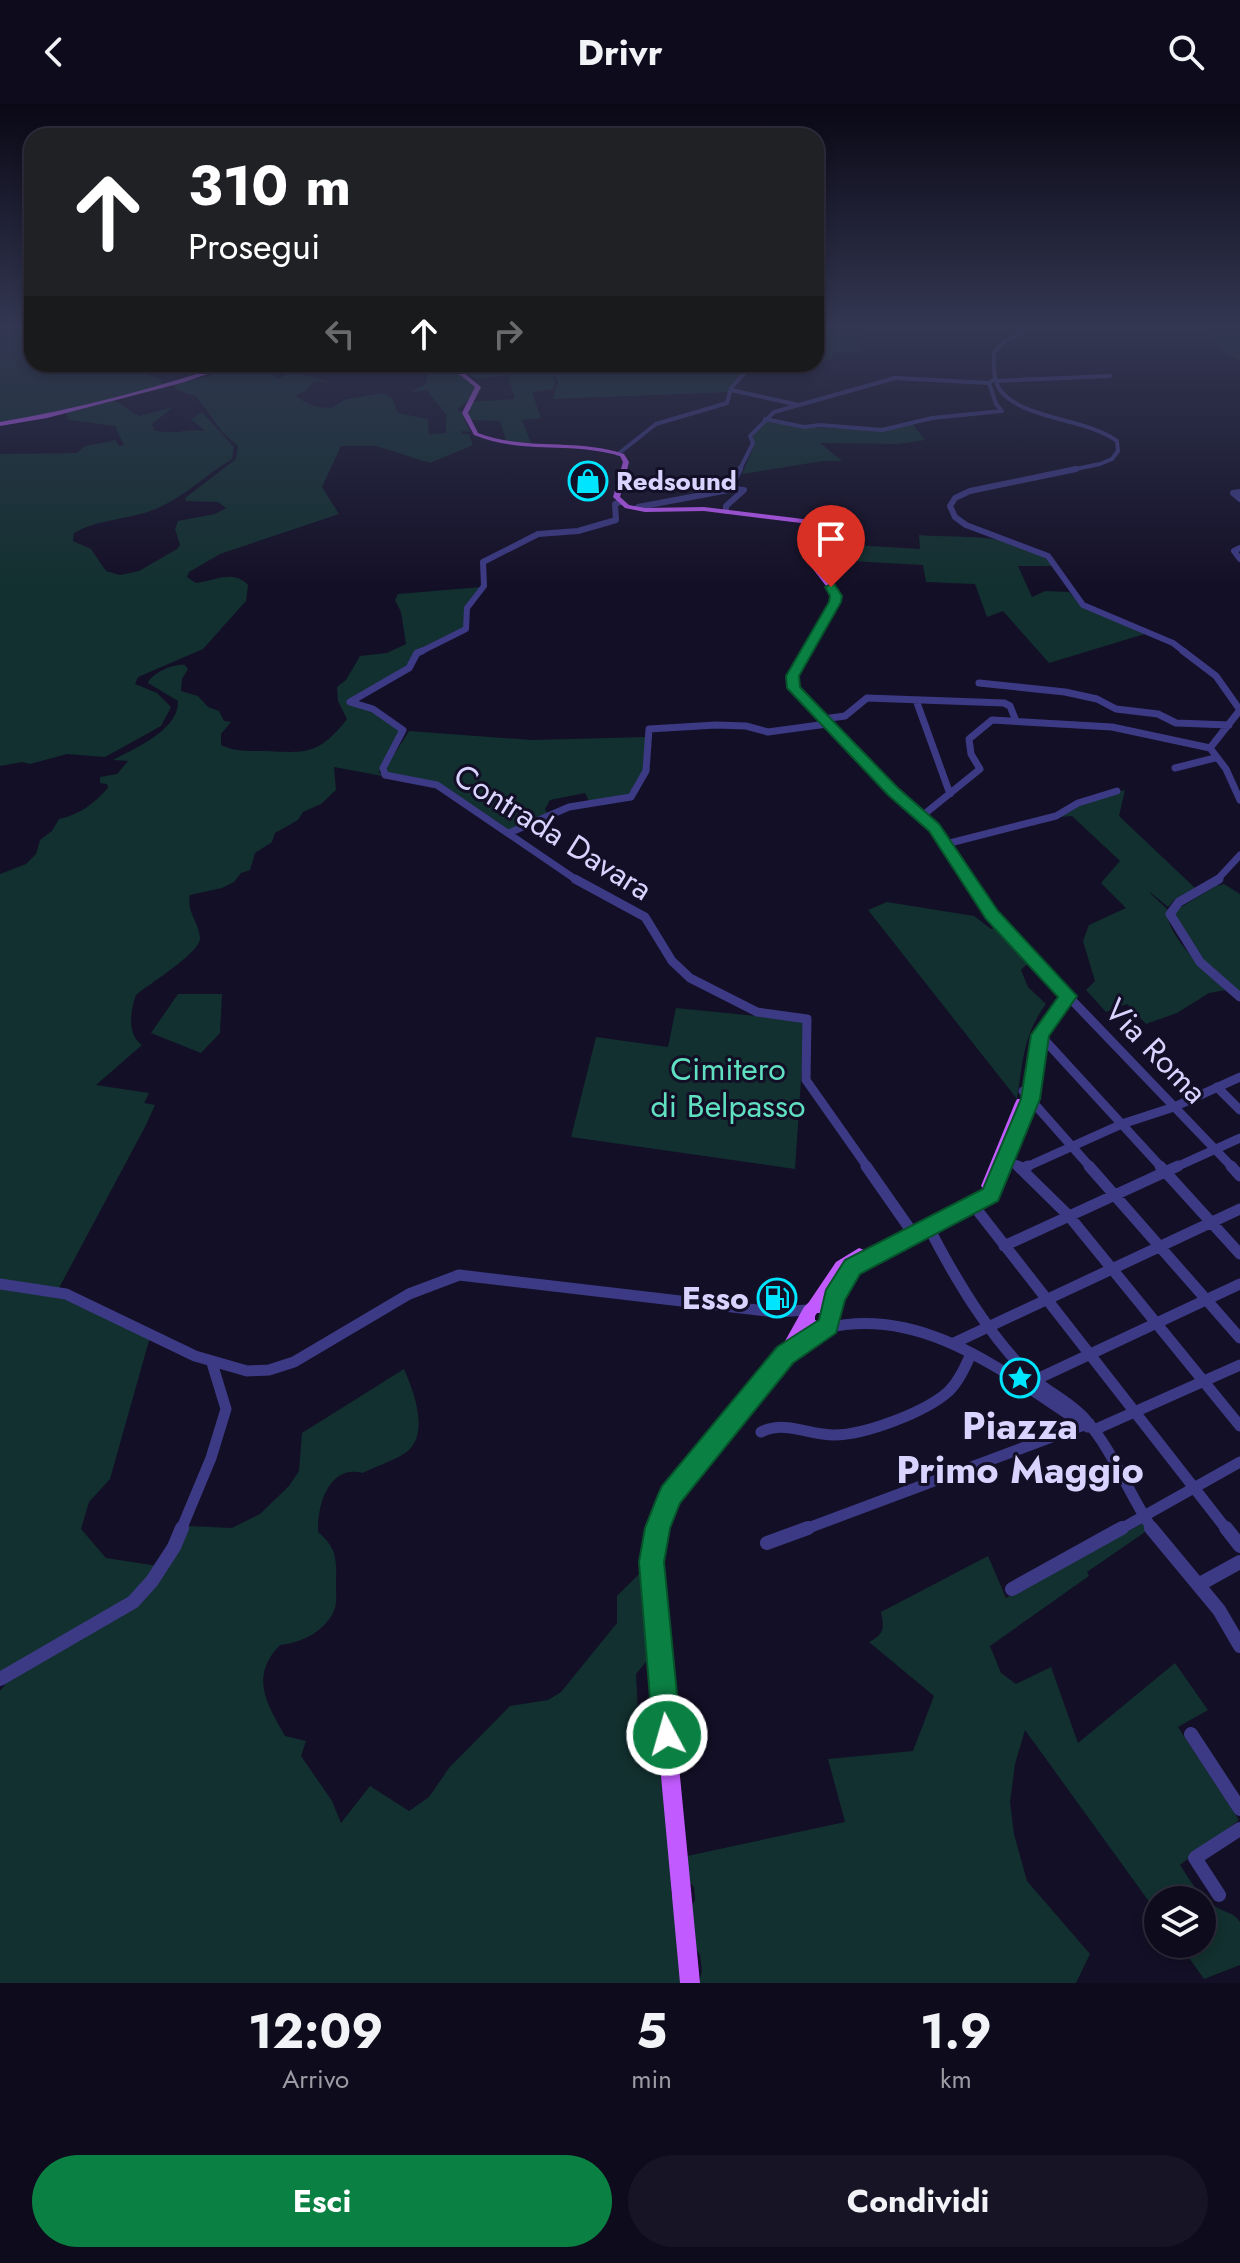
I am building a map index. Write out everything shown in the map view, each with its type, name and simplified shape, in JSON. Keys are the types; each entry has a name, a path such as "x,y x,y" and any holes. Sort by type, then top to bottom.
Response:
{"main road":[{"path":"0,424 56,414"},
{"path":"465,414 479,436 511,443 600,449 618,454 626,460 616,497 621,506 726,511 799,520 816,530 813,564 834,591 836,599 791,682 900,799 922,816 946,844 992,915 1065,993"},
{"path":"690,1983 652,1580 654,1545 663,1512 681,1479 818,1318 853,1267 974,1206 995,1189 1027,1095 1040,1035 1065,993"},
{"path":"1027,1095 1032,1033 1065,993"},
{"path":"785,1355 818,1318 847,1262 984,1191 1004,1157"}],"street":[{"path":"618,454 656,424 691,414"},
{"path":"718,492 731,486 753,445 750,436 773,414"},
{"path":"765,419 804,427 820,425 882,430 932,418 975,414"},
{"path":"1051,414 1105,432 1117,441 1118,451 1112,459 1100,464 964,493 951,503 953,515 971,528 1048,556 1080,602 1168,640 1216,676 1236,695 1240,710 1210,748"},
{"path":"638,507 734,489 745,491 726,506 726,511"},
{"path":"1240,492 1233,493 1240,499"},
{"name":"Contrada Davara","path":"621,506 616,520 578,531 538,534 483,562 484,586 467,608 464,631 417,653 409,668 350,702 373,709 403,730 383,773 437,785 585,886 645,917 672,961 690,978 757,1012 807,1019 806,1080 910,1229"},
{"path":"1240,548 1234,551 1240,559"},
{"path":"979,683 1065,692 1097,699 1116,709 1158,714 1176,723 1229,725"},
{"path":"509,833 569,807 631,797 646,771 649,729 716,725 746,726 768,732 845,716 867,698 1004,703 1010,706 1016,721"},
{"path":"916,700 950,794"},
{"path":"922,816 980,769 969,746 971,737 992,720 1112,727 1210,748"},
{"path":"1210,748 1226,769 1240,800"},
{"path":"1175,768 1215,758"},
{"path":"946,844 1056,816 1078,803 1117,791"},
{"path":"1240,855 1218,880 1179,902 1170,914 1200,962 1240,997"},
{"name":"Via Roma","path":"1065,993 1240,1176"},
{"path":"1040,1035 1240,1254"},
{"path":"1022,1169 1122,1124 1174,1107 1240,1077"},
{"path":"1217,1087 1240,1110"},
{"path":"1027,1095 1240,1338"},
{"path":"1004,1246 1240,1138"},
{"path":"1004,1157 1022,1169 1069,1216 1240,1426"},
{"path":"974,1206 1133,1414 1240,1546"},
{"path":"954,1343 1240,1209"},
{"path":"929,1228 952,1273 988,1327 1035,1380 1089,1426 1142,1515 1227,1618 1240,1646"},
{"path":"0,1284 69,1294 212,1363 240,1371 259,1372 293,1362 426,1284 459,1275 846,1323 867,1322"},
{"path":"1035,1380 1240,1284"},
{"path":"775,1312 919,1329 954,1343 1089,1426"},
{"path":"761,1432 782,1426 847,1434 928,1405 947,1393 971,1354"},
{"path":"0,1679 133,1602 152,1581 174,1547 211,1458 226,1409 212,1363"},
{"path":"767,1543 1089,1426 1133,1414 1240,1365"},
{"path":"1012,1589 1240,1462"},
{"path":"1200,1584 1240,1562"},
{"path":"1191,1734 1240,1809"},
{"path":"1219,1895 1195,1858 1240,1829"}],"green space":[{"path":"0,414 51,414 46,415 0,423"},
{"path":"66,414 165,414 152,424 154,430 174,432 205,431 191,419 204,414 234,447 232,459 158,508 94,524 74,533 73,541 91,549 106,571 120,575 139,571 177,549 180,545 175,529 178,521 215,514 226,508 218,502 186,501 185,498 236,459 238,446 222,432 209,414 401,414 428,419 429,434 446,433 445,414 462,414 470,432 462,431 462,434 469,434 473,445 430,463 376,446 341,446 322,487 339,514 220,554 189,572 187,577 196,583 223,577 242,580 248,585 246,601 203,649 138,677 135,684 157,693 171,707 161,726 105,757 67,754 30,764 22,762 0,766 0,454 77,453 85,446 116,440 119,446 124,445 115,426 68,420"},
{"path":"468,414 540,414 541,418 522,420 531,443 506,441 500,421 470,420"},
{"path":"766,420 839,429 912,423 925,440 899,444 820,443 842,461 823,461 742,474 755,444 752,437"},
{"path":"919,535 990,538 1025,547 1054,566 1018,566 1032,597 1045,591 1069,592 1082,606 1148,633 1049,663 1003,611 987,617 975,584 926,582 923,565 815,559 817,548 823,546 819,543 920,549"},
{"path":"481,587 470,601 464,629 419,651 409,665 353,698 402,730 379,772 382,776 334,767 336,790 321,804 303,812 298,820 275,833 272,842 255,853 250,870 222,888 190,895 190,906 200,938 198,944 184,959 136,995 131,1015 132,1029 142,1045 96,1085 149,1093 144,1103 155,1105 146,1125 59,1288 0,1280 0,874 26,864 36,854 40,840 52,831 59,819 86,808 108,788 107,784 100,783 100,777 117,774 128,761 113,760 154,737 171,721 178,701 148,683 159,672 185,665 188,669 182,679 181,691 198,696 208,707 219,711 224,721 231,722 221,734 221,745 247,751 311,749 328,739 347,719 338,701 337,687 346,680 360,656 387,653 406,644 401,612 395,600 398,594"},
{"path":"409,731 532,740 646,737 645,769 630,795 589,801 585,793 550,800 545,809 547,813 509,831 438,784 388,775 385,769"},
{"path":"1125,790 1119,816 1195,888 1175,899 1168,907 1151,894 1167,909 1172,930 1189,953 1226,990 1209,993 1177,1013 1146,1024 1127,1004 1106,1012 1086,990 1095,981 1083,941 1089,925 1126,908 1101,883 1120,861 1072,816 1061,817 1081,802"},
{"path":"1224,884 1240,894 1240,993 1201,960 1175,919 1176,910"},
{"path":"887,902 974,916 991,929 996,928 1030,961 1021,970 1028,987 1046,1004 1028,1038 1017,1099 868,910"},
{"path":"178,994 222,994 220,1033 201,1053 151,1033"},
{"name":"Cimitero di Belpasso","path":"676,1008 805,1021 795,1169 571,1137 596,1037 668,1047"},
{"path":"0,1286 58,1296 150,1337 110,1479 89,1502 81,1529 106,1558 158,1566 133,1596 0,1674"},
{"path":"404,1369 419,1421 415,1442 405,1453 363,1473 341,1475 327,1489 320,1510 318,1532 329,1543 335,1560 335,1608 320,1629 296,1642 280,1645 271,1657 263,1679 267,1702 285,1736 306,1741 301,1756 332,1801 341,1823 370,1786 409,1811 429,1797 449,1768 510,1706 548,1700 561,1692 617,1623 617,1596 640,1573 645,1576 651,1656 636,1674 639,1733 652,1724 658,1730 655,1746 660,1763 673,1874 671,1894 676,1900 681,1983 0,1983 0,1691 8,1681 138,1602 187,1526 232,1528 260,1514 289,1486 299,1471 302,1433"},
{"path":"1143,1523 1148,1530 990,1646 1001,1673 1016,1684 1051,1667 1078,1743 1175,1663 1208,1710 1178,1727 1239,1820 1180,1865 1194,1886 1144,1886 1144,1895 1025,1730 1015,1764 1010,1802 1014,1834 1027,1881 1090,1954 1076,1983 699,1983 702,1971 696,1949 691,1907 695,1900 694,1887 689,1881 687,1856 845,1822 828,1759 913,1751 934,1696 869,1642 882,1630 881,1612 988,1556 1006,1598"},
{"path":"1216,1907 1235,1916 1240,1922 1240,1965 1204,1979 1189,1958 1216,1958"}],"place":[{"name":"Redsound","path":"588,481"},
{"name":"Esso","path":"777,1298"},
{"name":"Piazza Primo Maggio","path":"1020,1378"}],"route":[{"path":"667,1735 652,1562 657,1528 670,1495 785,1355 800,1342 829,1326 834,1297 853,1267 991,1195 1031,1099 1040,1035 1068,996 992,915 934,827 893,792 794,688 792,676 835,602 836,596 831,587"}]}
